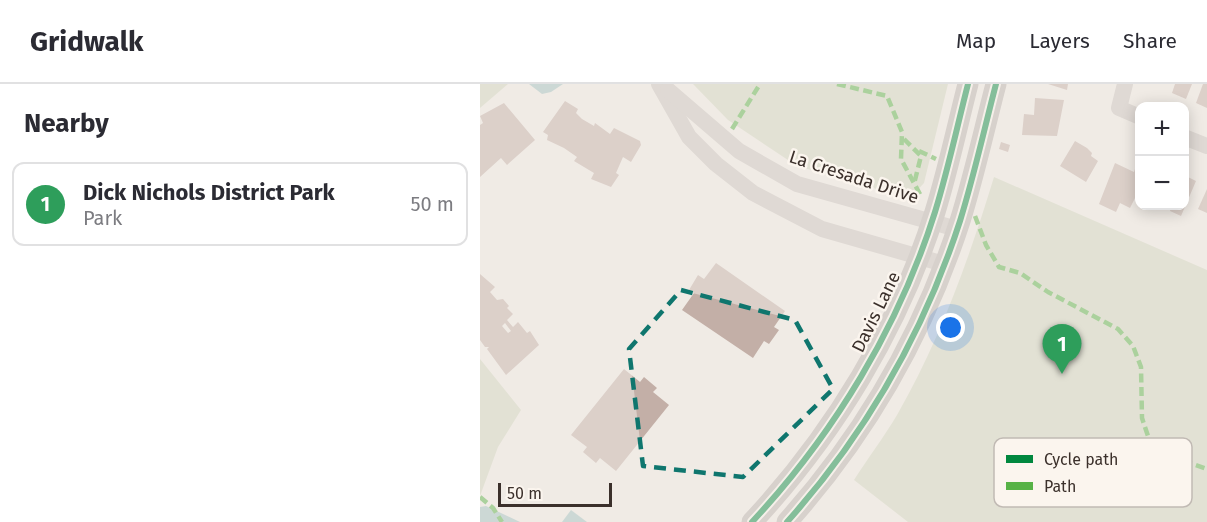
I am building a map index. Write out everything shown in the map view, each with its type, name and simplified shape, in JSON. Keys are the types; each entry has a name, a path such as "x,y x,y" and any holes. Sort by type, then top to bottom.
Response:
{"main road":[{"name":"Davis Lane","path":"752,522 787,483 852,393 903,295 932,221 968,84"},
{"path":"787,522 839,458 872,411 904,355 957,229 996,84"},
{"path":"765,522 787,483"}],"street":[{"name":"La Cresada Drive","path":"660,84 740,151 797,184 957,229"},
{"name":"La Cresada Drive","path":"660,84 689,137 716,164 753,193 822,229 944,264"},
{"path":"1125,84 1119,108 1135,115"},
{"path":"1189,139 1207,146"}],"highlighted area":[{"path":"681,290 795,320 833,389 743,477 643,466 629,349"}],"green space":[{"path":"480,84 508,84 480,108"},
{"path":"693,84 948,84 924,183 914,194 901,196 797,166 728,120"},
{"path":"994,177 1207,270 1207,522 908,522 854,480 897,415 927,358 964,269"},
{"path":"480,359 521,410 498,447 480,496"}],"water":[{"path":"529,84 563,84 551,92 542,94"},
{"path":"486,506 520,522 480,522 480,507"},
{"path":"571,510 587,522 562,522"}],"building":[{"path":"1048,84 1068,84 1067,90"},
{"path":"1175,84 1192,84 1186,99 1172,93"},
{"path":"1203,84 1207,84 1207,108 1196,103"},
{"path":"1035,98 1064,100 1057,136 1022,135 1024,114 1034,115"},
{"path":"565,101 578,109 576,113 582,119 594,126 595,123 610,134 614,128 640,141 641,145 631,162 623,157 616,173 619,175 611,187 591,179 594,173 574,161 577,157 547,140 548,135 543,132"},
{"path":"504,103 535,140 507,165 501,158 480,177 480,125 483,123 480,116"},
{"path":"1075,141 1087,148 1092,153 1091,156 1098,161 1086,182 1060,166"},
{"path":"1001,142 1010,145 1008,152 999,149"},
{"path":"1115,163 1134,172 1135,169 1135,198 1130,208 1120,203 1116,212 1099,204"},
{"path":"1189,178 1196,181 1189,197"},
{"path":"1207,189 1207,213 1198,209"},
{"path":"1170,210 1184,210 1181,216"},
{"path":"716,263 785,311 774,327 779,330 769,344 764,341 753,358 682,310 694,293 689,290 698,275 704,279"},
{"path":"480,274 495,287 490,292 497,300 503,299 509,306 507,308 513,314 507,320 513,327 518,322 527,333 530,331 539,345 506,375 487,349 489,347 485,347 480,340","holes":["505,323 511,331 508,333 502,326"]},
{"path":"624,369 640,382 644,377 657,388 653,392 669,405 616,471 600,458 596,463 583,452 587,447 571,435"}],"marked path":[{"path":"732,129 760,84"},
{"path":"837,84 887,96 902,132 901,159 921,196"},
{"path":"904,139 921,156 914,184"},
{"path":"919,151 936,159"},
{"path":"975,216 986,245 999,267 1020,273 1048,292 1118,329 1133,346 1141,367 1142,418 1149,438"},
{"path":"1192,464 1207,469"},
{"path":"480,497 493,508 502,522"}],"cycle path":[{"path":"752,522 810,453 836,416 861,377 903,297 935,212 968,84"},
{"path":"787,522 842,454 867,418 929,303 960,221 996,84"}],"place":[{"name":"Dick Nichols District Park","path":"1062,374"}]}
